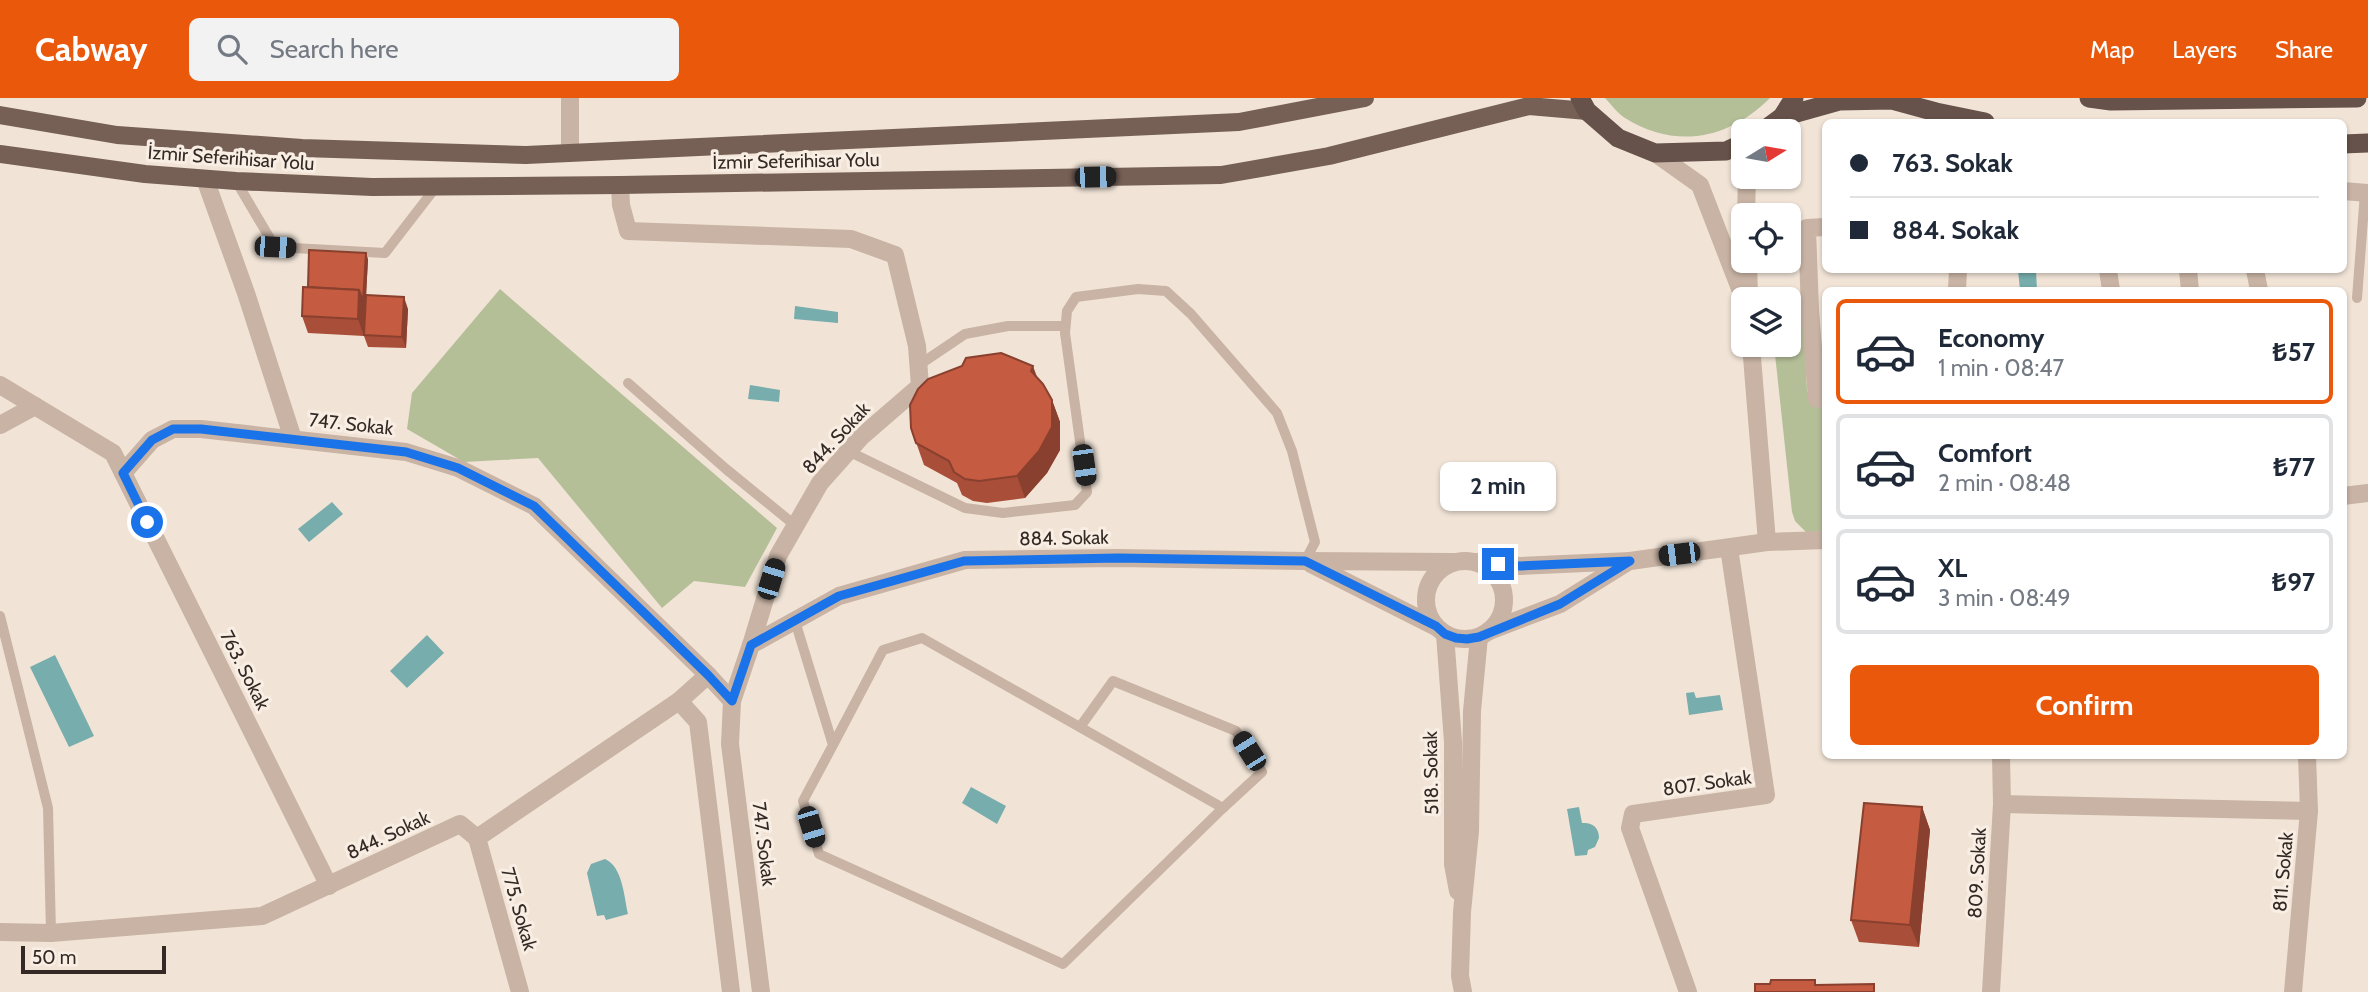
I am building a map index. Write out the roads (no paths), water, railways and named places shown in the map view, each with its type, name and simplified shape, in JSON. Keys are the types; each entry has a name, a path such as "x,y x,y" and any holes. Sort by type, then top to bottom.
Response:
{"highway":[{"path":"1782,117 1794,98"},
{"path":"2089,98 2111,101 2357,98"},
{"path":"1779,119 1839,101 1892,100 1970,119"},
{"path":"1583,104 1618,138 1655,153 1731,149"},
{"path":"2347,144 2368,143"}],"main road":[{"name":"İzmir Seferihisar Yolu","path":"0,115 117,135 302,148 526,155 1239,122 1365,98"},
{"name":"İzmir Seferihisar Yolu","path":"0,154 145,174 372,187 620,186 1221,175 1329,156 1529,106 1583,104"}],"street":[{"path":"570,98 570,153"},
{"path":"1655,153 1700,185 1741,287"},
{"path":"205,179 250,304 293,439"},
{"path":"620,186 621,205 628,231 851,239 895,255 919,365"},
{"path":"2347,191 2366,193"},
{"path":"1821,399 1810,310 1807,228 1822,227"},
{"path":"1801,310 1810,310"},
{"path":"1753,357 1767,542"},
{"name":"844. Sokak","path":"751,645 778,556 820,483 861,437 920,386 919,365"},
{"path":"0,385 113,453 123,473"},
{"path":"0,425 35,406"},
{"name":"747. Sokak","path":"123,473 152,440 173,429 201,429 406,452 458,468 534,506 708,675"},
{"name":"763. Sokak","path":"123,473 329,886"},
{"path":"2347,496 2368,493"},
{"path":"1440,630 1429,615 1427,589 1433,577 1454,562 1520,566 1630,561 1767,542 1822,540"},
{"name":"807. Sokak","path":"1688,992 1630,828 1633,814 1766,796 1729,548"},
{"name":"884. Sokak","path":"751,645 839,596 964,561 1118,558 1454,562"},
{"path":"1305,561 1440,630 1467,639 1560,604 1630,561"},
{"path":"1476,562 1496,576 1504,599 1497,622 1484,634"},
{"name":"518. Sokak","path":"1440,630 1453,742 1453,864 1462,912"},
{"name":"518. Sokak","path":"1462,992 1462,912 1470,831 1472,711 1484,634"},
{"path":"477,838 679,701 708,675 732,701 751,645"},
{"path":"679,701 698,722 731,992"},
{"name":"747. Sokak","path":"732,701 730,744 761,992"},
{"name":"809. Sokak","path":"1991,992 2003,804 2001,759"},
{"name":"811. Sokak","path":"2293,992 2309,811 2307,759"},
{"path":"2003,804 2309,811"},
{"name":"844. Sokak","path":"0,932 51,933 262,916 460,824 477,838"},
{"name":"775. Sokak","path":"477,838 520,992"}],"lane":[{"path":"236,181 275,247 385,253 436,187"},
{"path":"2357,299 2366,193"},
{"path":"848,451 965,508 1003,513 1075,505 1087,492 1065,326 1067,311 1076,297 1138,289 1166,291 1191,314 1277,413 1292,451 1315,541 1305,561"},
{"path":"919,365 965,334 1008,326 1065,326"},
{"path":"628,383 796,526"},
{"path":"0,616 48,808 51,933"},
{"path":"795,621 833,745"},
{"path":"1080,727 1113,681 1236,731 1262,772 1063,964 819,854 803,801 883,650 922,638 1223,808"}],"water":[{"path":"2018,273 2036,273 2037,287 2020,287"},
{"path":"795,306 838,312 838,323 794,319"},
{"path":"750,385 780,390 779,402 748,399"},
{"path":"332,502 343,514 309,542 298,529"},
{"path":"427,635 444,653 407,688 390,671"},
{"path":"55,655 94,736 69,747 30,667"},
{"path":"1694,692 1696,698 1720,695 1723,710 1689,715 1686,693"},
{"path":"971,787 1006,806 997,824 962,803"},
{"path":"1579,807 1582,823 1594,826 1599,838 1587,855 1575,856 1567,809"},
{"path":"605,859 619,875 628,914 606,920 604,915 597,916 587,873 591,864"}]}
